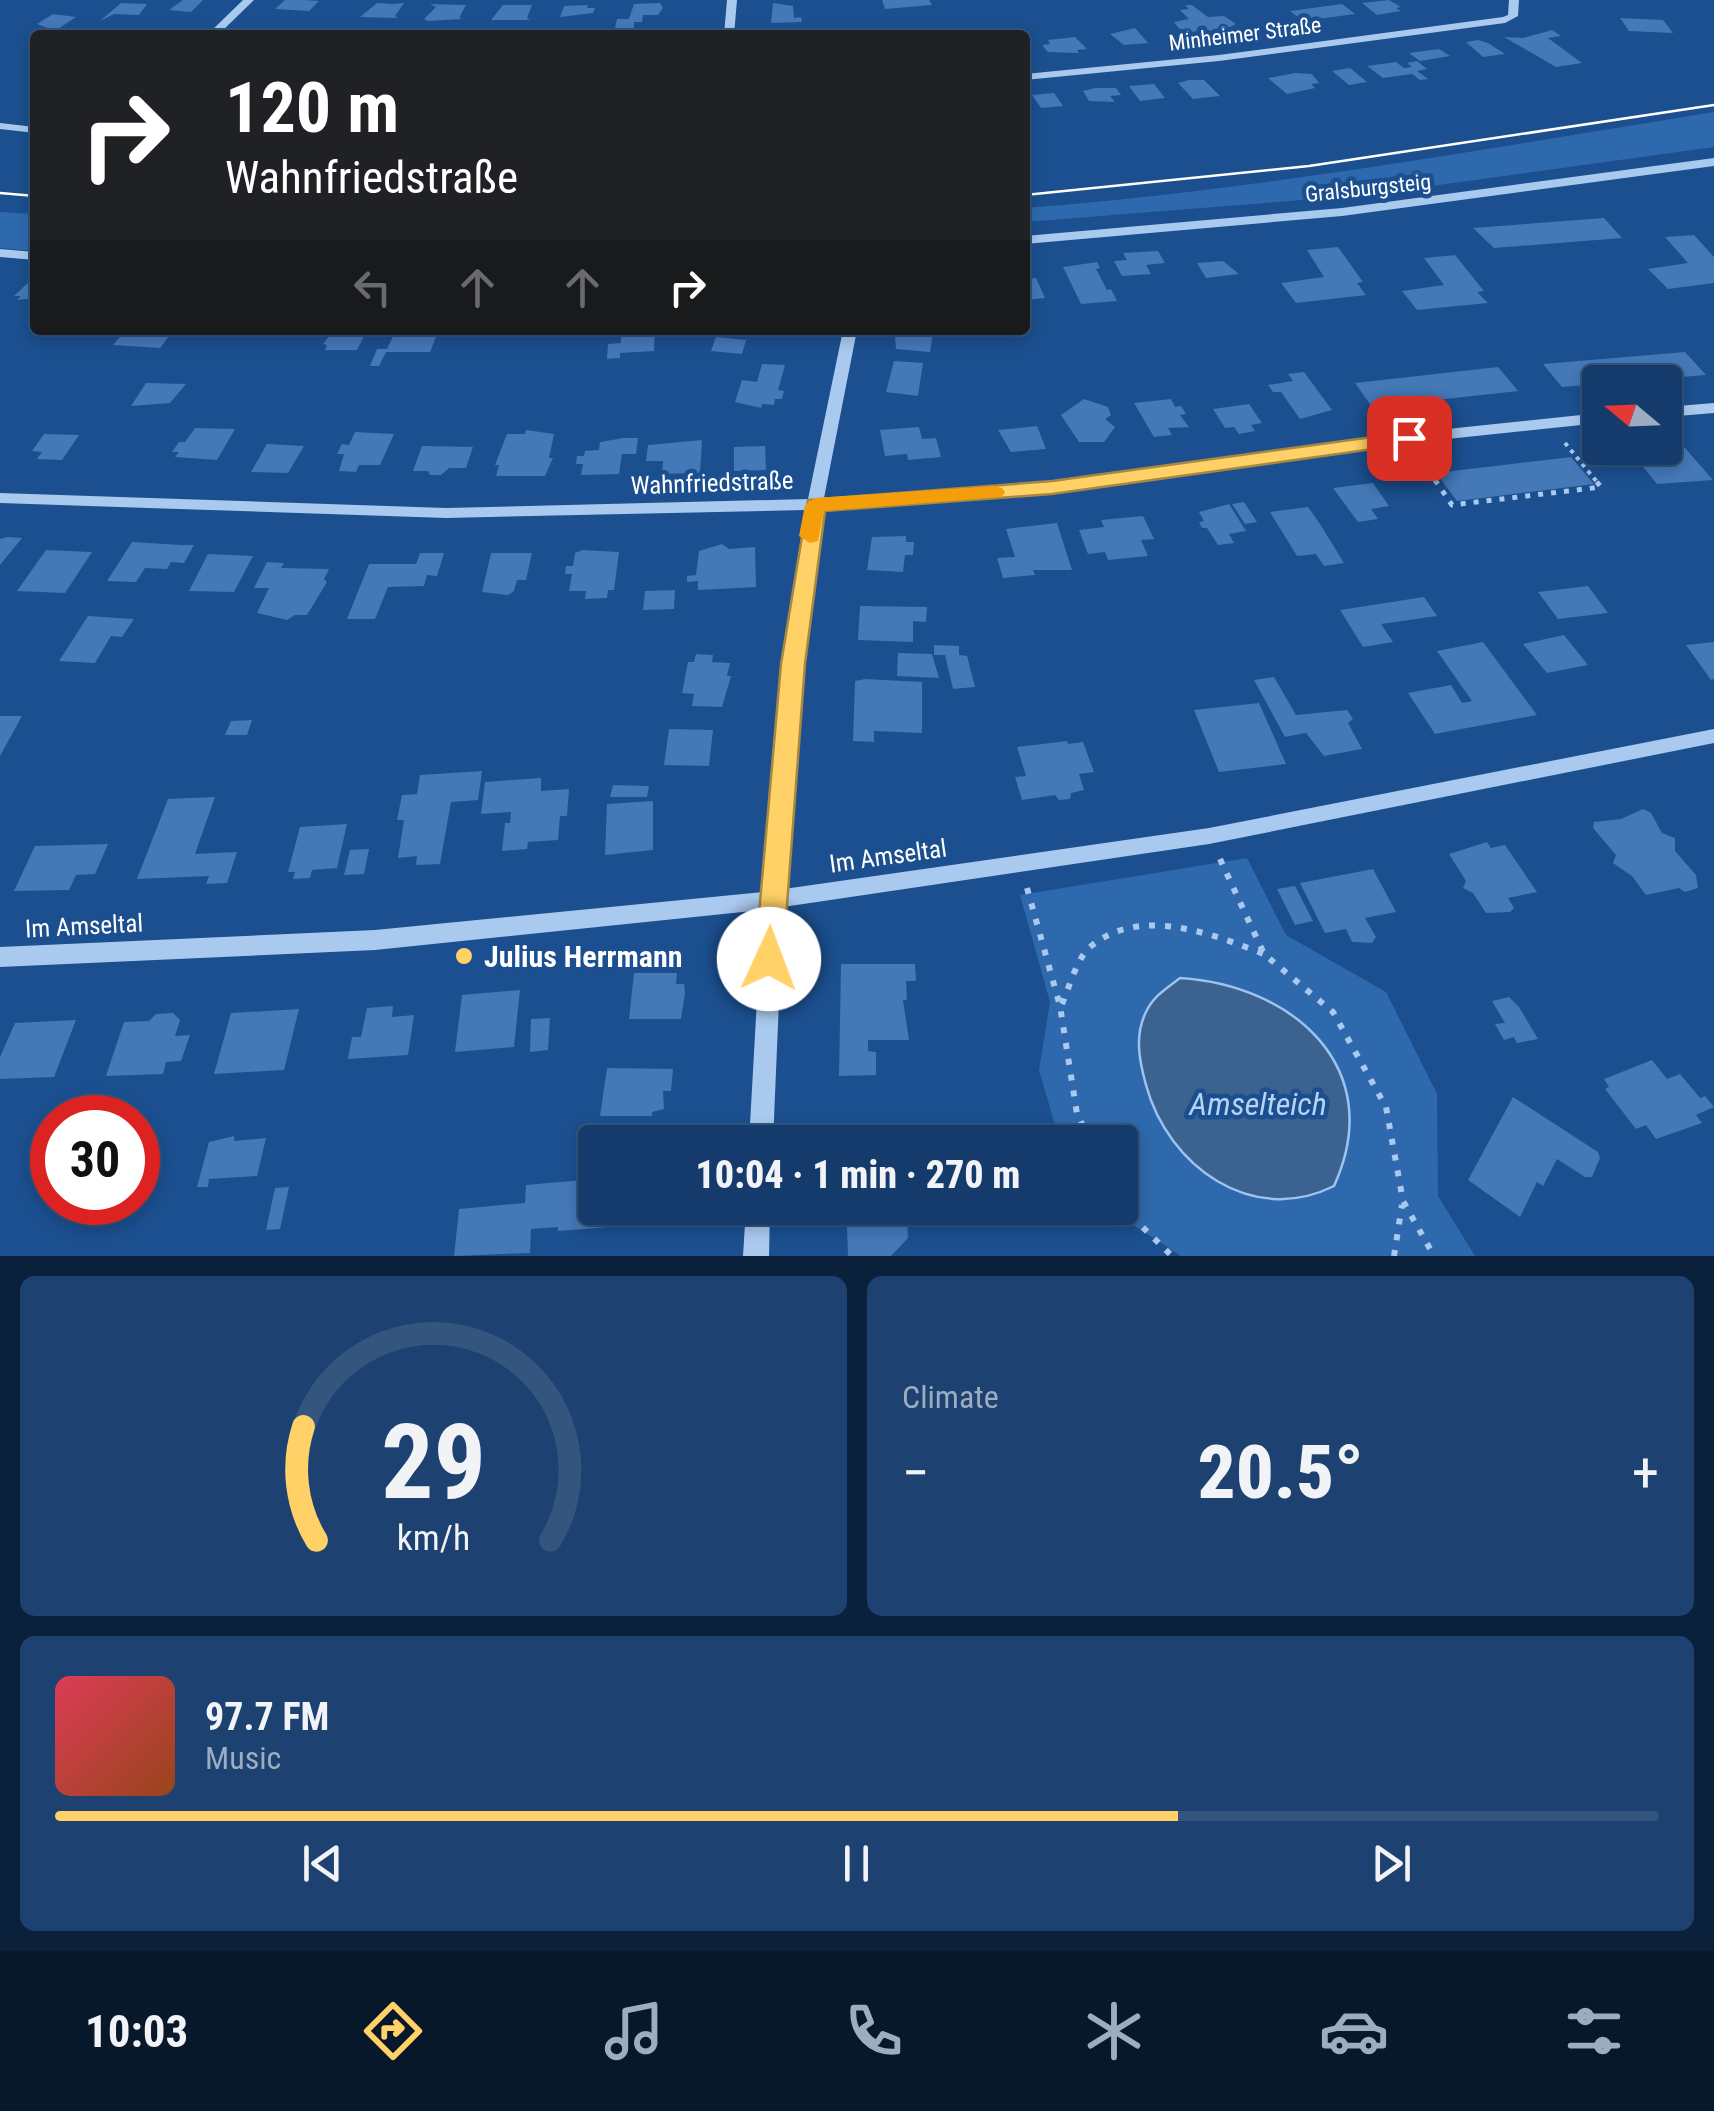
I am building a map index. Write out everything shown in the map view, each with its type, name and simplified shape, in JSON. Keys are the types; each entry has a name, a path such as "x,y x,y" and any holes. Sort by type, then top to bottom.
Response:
{"street":[{"path":"217,30 249,0"},
{"path":"729,30 732,0"},
{"name":"Minheimer Straße","path":"1030,77 1219,58 1504,20 1512,16 1514,0"},
{"path":"0,126 30,129"},
{"name":"Gralsburgsteig","path":"1030,240 1342,212 1714,162"},
{"path":"0,268 8,254"},
{"path":"762,1125 771,900 793,664 815,505 849,335"},
{"path":"1682,411 1714,408"},
{"name":"Wahnfriedstraße","path":"0,498 446,514 815,505 1052,487 1409,438 1582,420"},
{"name":"Im Amseltal","path":"0,958 376,940 771,900 1209,836 1714,736"},
{"path":"756,1256 757,1225"}],"path":[{"path":"1415,451 1452,505 1601,487 1556,433"},
{"path":"1219,856 1264,954"},
{"path":"1027,888 1060,1006 1077,1114 1082,1125"},
{"path":"1060,1006 1088,948 1133,926 1202,930 1264,954 1333,1012 1386,1107 1403,1202 1394,1256"},
{"path":"1403,1202 1434,1256"},
{"path":"1138,1222 1172,1256"}],"shaded area":[{"path":"1714,112 1714,147 1366,195 1030,222 1030,208 1198,191"},
{"path":"0,212 30,214 30,251 0,248"},
{"path":"1247,858 1286,935 1386,992 1437,1094 1438,1196 1475,1256 1181,1256 1133,1225 1138,1225 1138,1125 1055,1125 1039,1070 1050,1002 1020,895"}],"water":[{"name":"Amselteich","path":"1180,978 1221,984 1259,997 1293,1016 1320,1040 1339,1070 1349,1105 1348,1143 1334,1186 1303,1197 1273,1199 1244,1193 1218,1181 1173,1141 1146,1085 1139,1038 1150,1005"}],"building":[{"path":"183,0 203,0 191,12 169,10"},
{"path":"285,0 319,1 309,11 275,9"},
{"path":"882,0 929,0 932,5 885,9"},
{"path":"1389,0 1401,11 1377,15 1362,3"},
{"path":"121,3 147,4 139,15 114,14 100,21"},
{"path":"377,3 404,3 395,16 398,18 360,17"},
{"path":"660,3 663,8 658,15 643,15 642,22 634,22 634,30 615,28 617,19 629,19 634,4"},
{"path":"773,3 793,6 794,18 801,17 802,22 771,23"},
{"path":"430,4 466,5 459,18 463,19 428,21 424,19 436,7"},
{"path":"1342,4 1355,14 1303,21 1290,11"},
{"path":"503,5 532,5 527,18 530,20 491,20"},
{"path":"588,5 587,8 595,8 593,13 560,17 564,6"},
{"path":"1185,5 1192,5 1208,17 1224,16 1236,24 1222,31 1181,31 1174,22 1189,19 1180,10 1189,9"},
{"path":"53,14 76,17 56,30 37,24"},
{"path":"1620,18 1663,20 1673,33 1629,31"},
{"path":"1135,28 1148,43 1124,45 1110,34"},
{"path":"1552,30 1561,36 1548,38 1582,63 1556,67 1504,37 1523,38"},
{"path":"1075,37 1087,49 1077,50 1079,53 1048,52 1042,45 1050,44 1048,40"},
{"path":"1478,40 1505,54 1483,57 1466,42"},
{"path":"1439,49 1450,56 1420,61 1409,53"},
{"path":"1417,61 1427,69 1417,71 1428,79 1420,80 1412,74 1383,78 1367,66 1396,62 1404,68"},
{"path":"1350,68 1367,82 1349,85 1332,71"},
{"path":"1312,74 1319,83 1311,84 1315,88 1287,94 1268,78"},
{"path":"1204,80 1220,96 1193,99 1178,83"},
{"path":"1154,84 1165,98 1140,101 1129,86"},
{"path":"1116,88 1121,95 1110,96 1115,102 1089,101 1083,91"},
{"path":"1054,93 1063,106 1041,108 1032,95"},
{"path":"1604,218 1622,238 1494,248 1473,228"},
{"path":"1694,235 1714,257 1714,283 1668,289 1648,269 1688,263 1665,237"},
{"path":"1338,247 1363,282 1357,283 1366,295 1296,303 1281,283 1324,277 1307,250"},
{"path":"1158,251 1165,263 1146,265 1151,274 1122,276 1114,261 1127,260 1123,253"},
{"path":"1455,255 1484,291 1477,292 1488,303 1417,310 1402,291 1444,285 1424,258"},
{"path":"1223,261 1239,274 1206,278 1197,263"},
{"path":"1097,262 1100,268 1096,269 1117,301 1081,304 1063,267"},
{"path":"1036,278 1045,298 1030,300 1030,279"},
{"path":"30,281 30,299 17,300 21,296 14,296"},
{"path":"122,335 170,335 160,348 113,345"},
{"path":"330,335 364,335 357,350 325,350 327,345 323,344"},
{"path":"394,335 437,335 430,352 386,352 379,366 370,366 377,349 387,349"},
{"path":"621,335 655,335 654,351 620,353 620,358 607,359 608,344 621,343"},
{"path":"933,335 930,352 896,349 895,336"},
{"path":"716,337 746,340 742,354 711,351"},
{"path":"1685,352 1706,375 1682,377 1682,365 1582,365 1582,385 1562,387 1543,364"},
{"path":"894,361 923,363 918,396 886,392"},
{"path":"762,364 785,365 778,390 784,391 782,399 775,399 774,405 762,404 761,408 735,402 742,380 757,382"},
{"path":"1498,367 1518,391 1372,407 1355,383"},
{"path":"1304,372 1332,410 1300,419 1281,392 1273,392 1268,385 1293,381 1288,374"},
{"path":"146,383 186,384 170,403 131,406"},
{"path":"1084,399 1108,407 1111,415 1105,419 1115,427 1104,442 1079,442 1061,415"},
{"path":"1171,399 1175,407 1181,406 1186,414 1180,415 1189,427 1168,428 1172,435 1154,437 1134,403"},
{"path":"1249,404 1262,423 1251,425 1255,431 1239,434 1234,427 1225,428 1213,409"},
{"path":"1037,426 1046,449 1011,452 998,430"},
{"path":"919,427 922,439 936,438 941,457 908,460 907,454 885,456 880,430"},
{"path":"195,428 235,429 217,460 175,457 179,452 172,452"},
{"path":"526,430 554,434 549,458 553,458 545,476 496,476 499,465 495,465 507,434 525,434"},
{"path":"355,432 394,434 380,465 359,465 356,472 339,471 344,454 337,454 342,444 349,445"},
{"path":"44,434 79,435 62,460 37,459 42,452 32,451"},
{"path":"638,438 636,454 622,454 619,474 581,475 583,464 576,464 577,456 599,450 600,442"},
{"path":"702,440 700,473 662,474 663,461 646,461 648,445"},
{"path":"267,444 304,446 288,473 251,472"},
{"path":"422,446 473,447 466,468 449,468 441,475 430,475 428,471 413,471"},
{"path":"765,446 766,470 734,471 734,447"},
{"path":"1682,448 1713,480 1657,484 1642,465 1682,465"},
{"path":"1571,457 1594,484 1457,501 1436,473"},
{"path":"1373,483 1389,506 1371,509 1378,519 1358,522 1333,488"},
{"path":"1244,502 1257,522 1245,524 1232,504"},
{"path":"1229,504 1246,531 1229,534 1234,543 1218,545 1207,528 1202,528 1199,522 1204,521 1199,512"},
{"path":"1308,507 1344,563 1324,566 1316,554 1297,556 1270,512"},
{"path":"1143,516 1154,539 1141,540 1148,556 1108,560 1105,552 1088,554 1079,530 1104,527 1101,520"},
{"path":"1057,523 1072,570 1033,570 1035,575 1003,578 997,558 1015,557 1006,529"},
{"path":"906,536 906,542 914,542 913,555 905,555 903,572 867,570 872,537"},
{"path":"22,538 0,565 0,539"},
{"path":"132,542 194,545 184,563 171,562 167,569 145,568 136,582 107,581"},
{"path":"722,544 729,549 755,547 756,587 698,590 698,581 687,582 687,576 696,575 699,551"},
{"path":"46,550 92,552 65,593 17,591"},
{"path":"619,552 614,590 608,590 607,598 585,599 586,591 569,591 572,574 565,574 566,566 573,566 575,553"},
{"path":"420,553 444,553 437,576 427,575 424,586 388,587 375,619 347,619 369,564 416,564"},
{"path":"491,553 532,553 526,580 517,580 514,591 508,595 482,592"},
{"path":"208,554 253,556 234,592 189,591"},
{"path":"267,562 284,563 281,568 329,569 324,579 327,582 307,615 287,620 257,613 269,588 254,588"},
{"path":"1588,586 1608,613 1558,619 1538,592"},
{"path":"675,590 674,609 643,610 645,591"},
{"path":"1424,597 1437,616 1381,624 1393,642 1363,647 1340,610"},
{"path":"860,606 927,607 926,622 913,621 913,642 858,640"},
{"path":"88,616 134,619 122,637 111,636 95,663 59,661"},
{"path":"1564,635 1588,665 1547,673 1523,644"},
{"path":"1483,642 1537,715 1435,734 1408,693 1451,685 1462,703 1472,701 1437,651"},
{"path":"1714,642 1714,679 1711,680 1686,645"},
{"path":"934,645 959,646 959,655 967,656 975,687 953,689 945,655 934,655"},
{"path":"898,653 932,654 939,678 897,676"},
{"path":"696,654 713,655 712,662 730,663 727,676 731,676 722,707 692,706 694,694 682,693 688,662 694,662"},
{"path":"1274,677 1296,715 1347,710 1353,719 1348,723 1362,749 1324,756 1306,733 1285,737 1254,680"},
{"path":"855,681 922,682 922,733 874,731 874,742 853,741"},
{"path":"1259,703 1286,764 1219,772 1194,710"},
{"path":"0,716 22,716 0,756"},
{"path":"252,720 247,735 225,735 231,721"},
{"path":"669,729 713,730 709,766 664,765"},
{"path":"1083,742 1094,772 1079,774 1084,790 1071,793 1070,799 1059,800 1055,795 1022,800 1015,777 1026,776 1017,747"},
{"path":"482,771 478,800 451,802 440,864 416,865 417,856 398,858 404,820 397,820 402,795 417,794 420,775"},
{"path":"541,778 541,791 569,789 567,816 560,816 558,840 528,842 527,849 502,851 505,823 510,823 511,812 481,814 485,782"},
{"path":"613,785 649,786 647,797 610,797"},
{"path":"215,797 195,854 237,852 227,883 206,884 209,876 137,879 168,799"},
{"path":"653,801 653,850 605,855 607,804"},
{"path":"1643,809 1651,813 1662,833 1675,838 1675,851 1696,875 1698,888 1646,895 1632,876 1613,863 1616,855 1593,828 1594,822 1621,819"},
{"path":"347,824 337,868 312,870 310,878 293,879 295,872 288,872 300,827"},
{"path":"1487,842 1491,848 1505,845 1537,892 1508,898 1514,908 1510,912 1486,913 1473,893 1463,888 1466,881 1449,854"},
{"path":"108,844 95,874 76,875 69,890 14,891 35,846"},
{"path":"369,849 364,874 344,875 350,850"},
{"path":"1373,869 1396,912 1365,918 1376,937 1372,943 1352,942 1346,929 1325,933 1300,883"},
{"path":"1295,886 1313,921 1295,925 1277,889"},
{"path":"841,964 915,964 916,981 906,981 907,1000 903,1000 909,1040 868,1040 868,1051 876,1052 876,1075 839,1076"},
{"path":"634,973 677,973 676,984 684,984 685,993 681,1019 629,1019"},
{"path":"520,990 514,1047 455,1052 462,995"},
{"path":"1509,997 1538,1039 1517,1043 1514,1037 1504,1040 1495,1024 1505,1023 1492,1001"},
{"path":"393,1006 392,1017 414,1015 408,1055 348,1059 352,1037 361,1037 367,1008"},
{"path":"299,1009 284,1070 214,1074 231,1013"},
{"path":"173,1013 180,1020 175,1036 190,1035 181,1061 166,1062 163,1074 106,1076 124,1022 149,1021 156,1014"},
{"path":"550,1018 548,1050 530,1052 531,1019"},
{"path":"76,1020 54,1077 0,1079 0,1057 15,1023"},
{"path":"1652,1060 1667,1079 1680,1074 1700,1098 1705,1096 1714,1107 1696,1115 1702,1123 1656,1139 1646,1125 1636,1129 1605,1089 1609,1087 1604,1079"},
{"path":"607,1068 673,1069 671,1091 663,1091 664,1109 652,1112 652,1116 600,1116"},
{"path":"1513,1097 1598,1152 1600,1158 1592,1177 1585,1177 1557,1159 1543,1186 1537,1182 1520,1217 1468,1180"},
{"path":"234,1136 234,1141 266,1138 257,1176 209,1179 208,1187 197,1187 209,1142"},
{"path":"578,1180 578,1225 609,1227 531,1229 530,1253 454,1256 459,1209 525,1203 526,1185"},
{"path":"289,1187 280,1229 266,1230 275,1188"},
{"path":"907,1225 908,1238 891,1256 848,1256 847,1227"}],"tram line":[{"path":"1030,194 1309,166 1714,105"},
{"path":"0,193 30,196"}],"slow traffic":[{"path":"810,536 815,505 994,492"}],"place":[{"name":"Julius Herrmann","path":"464,956"}],"route":[{"path":"769,959 793,664 815,505 1052,487 1409,438"}]}
